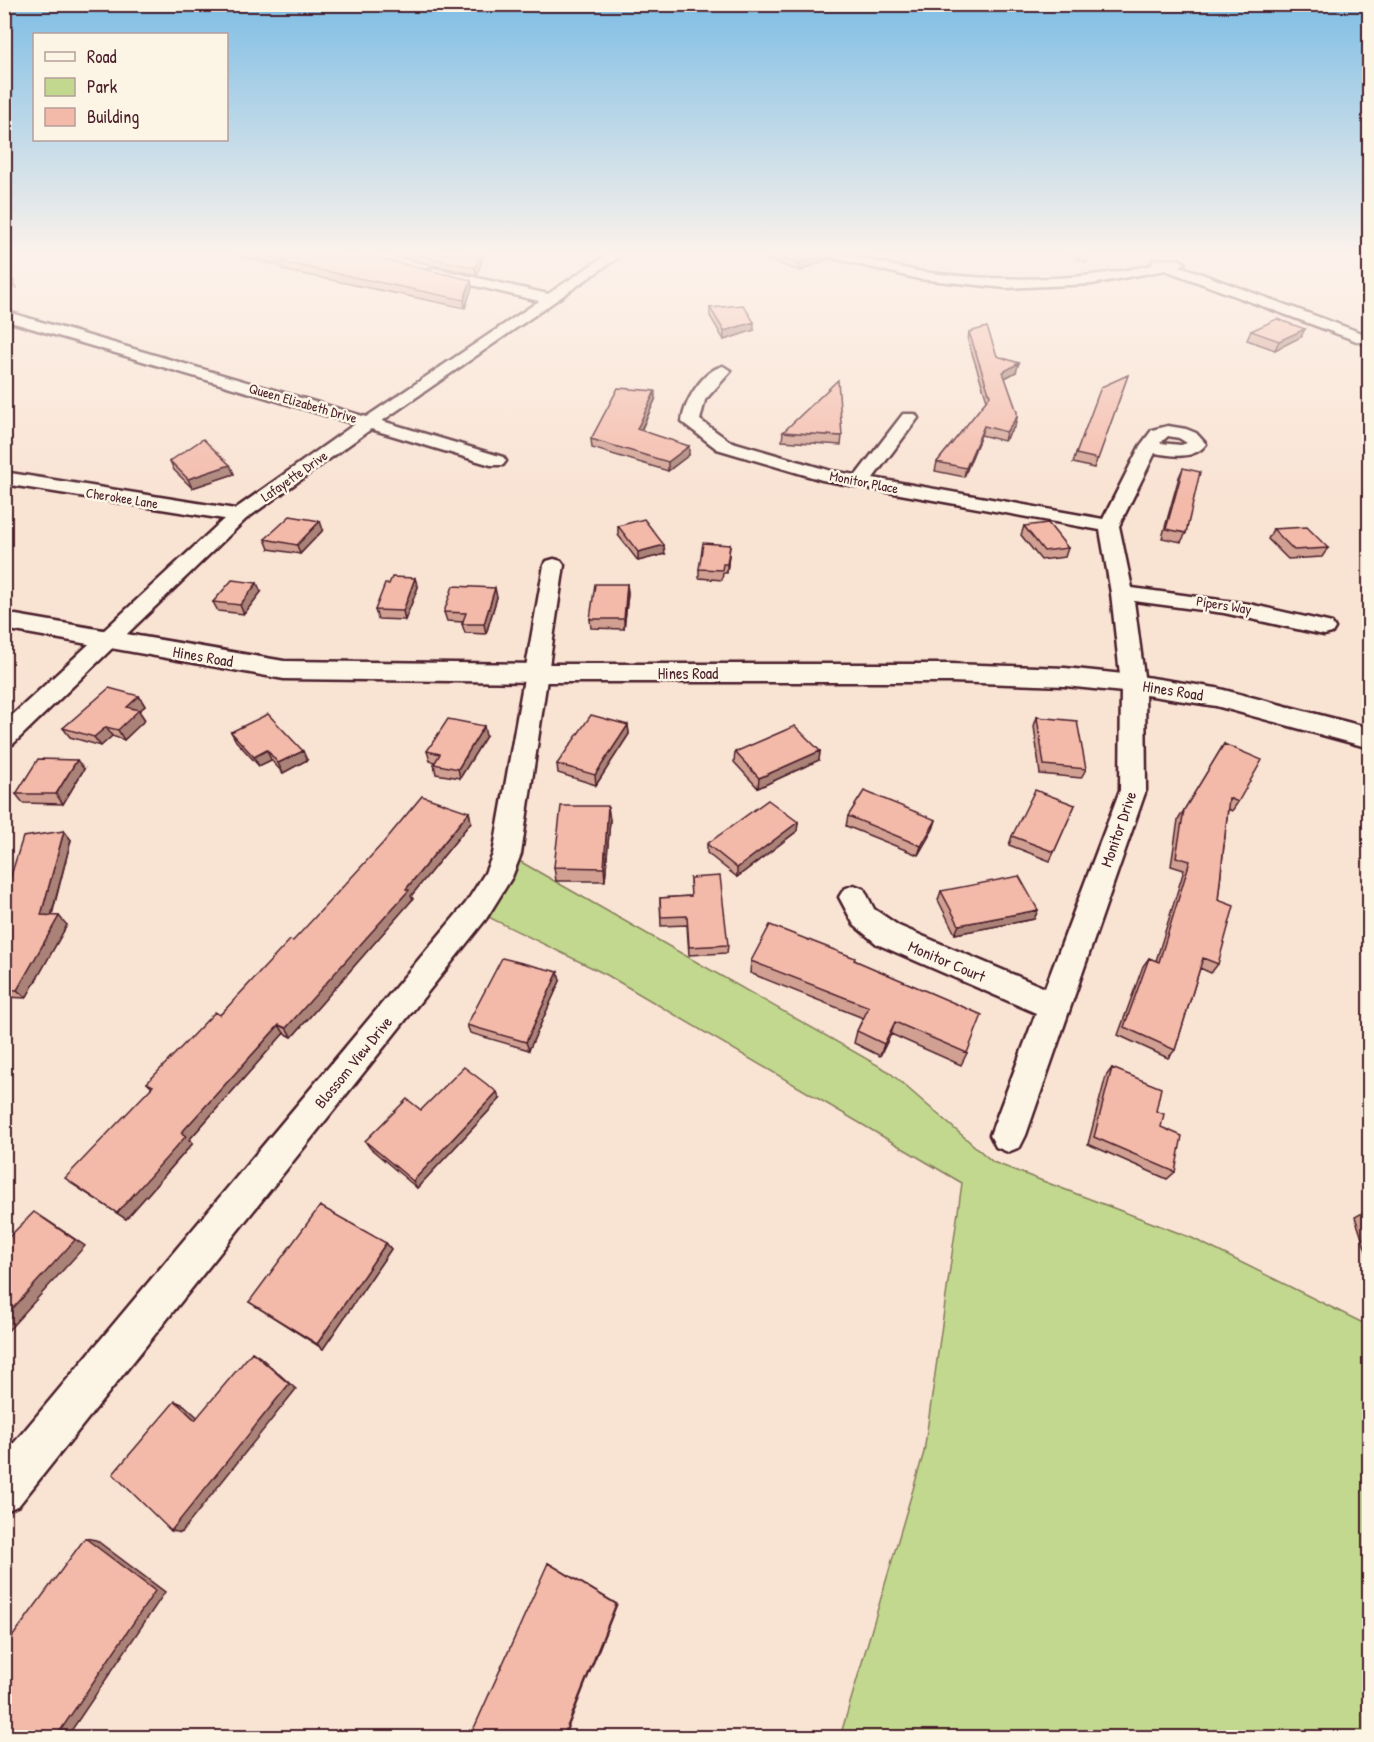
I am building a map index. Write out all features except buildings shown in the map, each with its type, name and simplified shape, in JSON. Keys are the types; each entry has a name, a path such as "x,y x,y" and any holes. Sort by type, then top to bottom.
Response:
{"street":[{"name":"Queen Elizabeth Drive","path":"73,335 497,461"},
{"name":"Lafayette Drive","path":"4,738 239,516 370,422 498,335"},
{"path":"1355,335 1370,341"},
{"name":"Monitor Place","path":"723,370 704,389 691,409 692,422 699,430 723,445 860,482 1109,526"},
{"path":"860,482 909,418"},
{"path":"1109,526 1149,446"},
{"name":"Cherokee Lane","path":"4,478 239,516"},
{"name":"Monitor Drive","path":"1008,1135 1133,790 1133,684 1122,592 1109,526"},
{"name":"Blossom View Drive","path":"4,1490 476,911 498,877 507,854 554,565"},
{"name":"Pipers Way","path":"1122,592 1202,601 1265,612 1324,628"},
{"name":"Hines Road","path":"4,621 284,670 538,673 950,673 1065,677 1133,684 1216,697 1370,738"},
{"name":"Monitor Court","path":"854,897 864,917 888,935 1055,1007"}],"green space":[{"path":"507,854 888,1071 993,1162 1192,1238 1369,1326 1369,1737 840,1737 924,1452 962,1183 607,975 476,911"}]}
